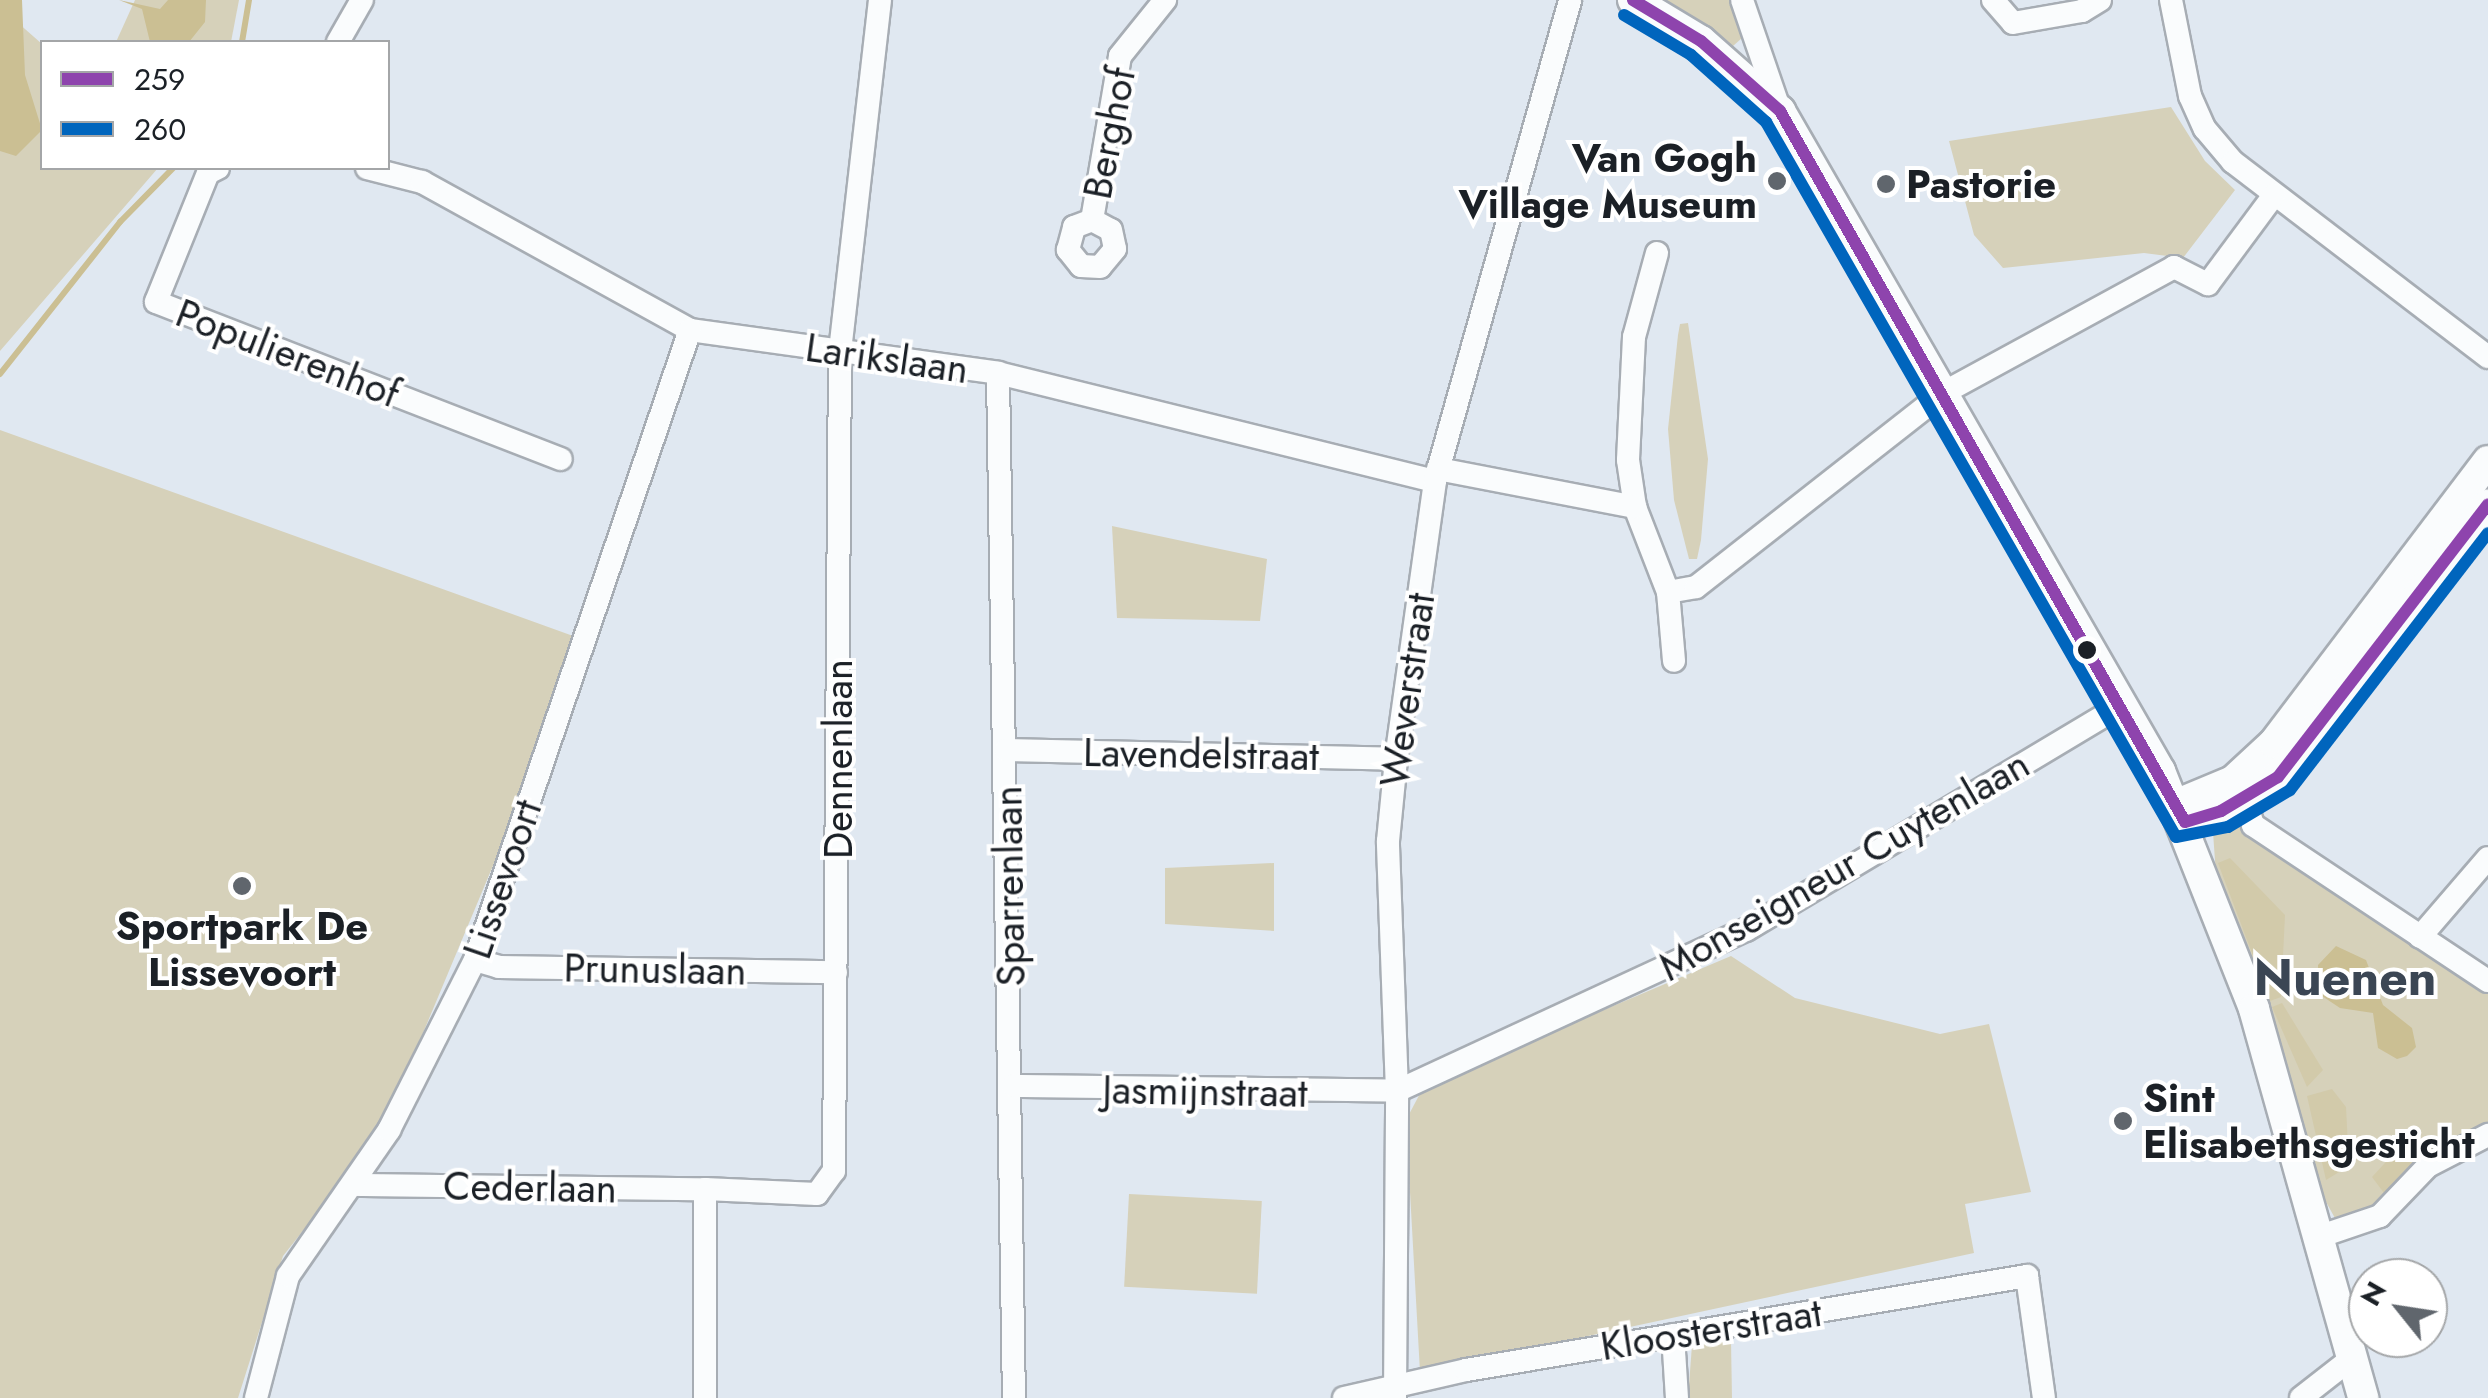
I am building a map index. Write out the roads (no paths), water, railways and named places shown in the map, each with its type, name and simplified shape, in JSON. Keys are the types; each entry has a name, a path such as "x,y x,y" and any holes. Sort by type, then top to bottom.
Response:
{"street":[{"path":"339,40 362,0"},
{"name":"Dennenlaan","path":"705,1189 817,1194 829,1184 834,1172 840,351 880,0"},
{"name":"Berghof","path":"1092,220 1120,56 1165,0"},
{"name":"Weverstraat","path":"1395,1392 1397,1091 1388,841 1396,759 1437,475 1570,0"},
{"path":"1634,0 1726,60 1780,111"},
{"path":"1742,0 1780,111 1945,392 2180,813 2254,1009 2321,1236 2363,1398"},
{"path":"1993,0 2014,23 2082,12 2100,0"},
{"path":"2171,0 2190,96 2206,129 2274,195 2488,357"},
{"path":"1726,60 1754,40"},
{"name":"Populierenhof","path":"214,170 208,173 156,302 561,459"},
{"name":"Larikslaan","path":"375,170 422,182 690,330 998,373 1437,475 1636,507"},
{"path":"1668,592 1696,587 1945,392 2174,267 2208,284 2274,195"},
{"path":"1658,253 1644,292 1629,384 1628,460 1636,507 1668,592 1674,661"},
{"name":"Lissevoort","path":"256,1398 288,1276 354,1185 426,1066 475,960 690,330"},
{"name":"Sparrenlaan","path":"998,373 1013,1086 1014,1398"},
{"path":"2242,788 2488,461"},
{"path":"2180,813 2278,777 2488,504"},
{"name":"Monseigneur Cuytenlaan","path":"1397,1091 1746,930 2122,705"},
{"name":"Lavendelstraat","path":"1006,750 1396,759"},
{"path":"2242,788 2253,825 2488,980"},
{"path":"2420,938 2488,858"},
{"name":"Prunuslaan","path":"475,960 499,967 836,972"},
{"name":"Jasmijnstraat","path":"1013,1086 1397,1091"},
{"path":"2321,1236 2380,1216 2428,1166 2488,1134"},
{"name":"Cederlaan","path":"354,1185 705,1189"},
{"path":"704,1398 705,1189"},
{"name":"Kloosterstraat","path":"1344,1398 1395,1392 1673,1335 2027,1276 2044,1398"},
{"path":"1673,1335 1678,1398"},
{"path":"2301,1398 2351,1359"}],"waterway":[{"path":"242,40 249,0"},
{"path":"0,374 120,222 171,170"}],"place":[{"name":"Van Gogh Village Museum","path":"1777,181"},
{"name":"Pastorie","path":"1886,184"},
{"name":"Sportpark De Lissevoort","path":"242,886"},
{"name":"Sint Elisabethsgesticht","path":"2123,1121"}],"district":[{"name":"Nuenen","path":"2345,978"}]}
